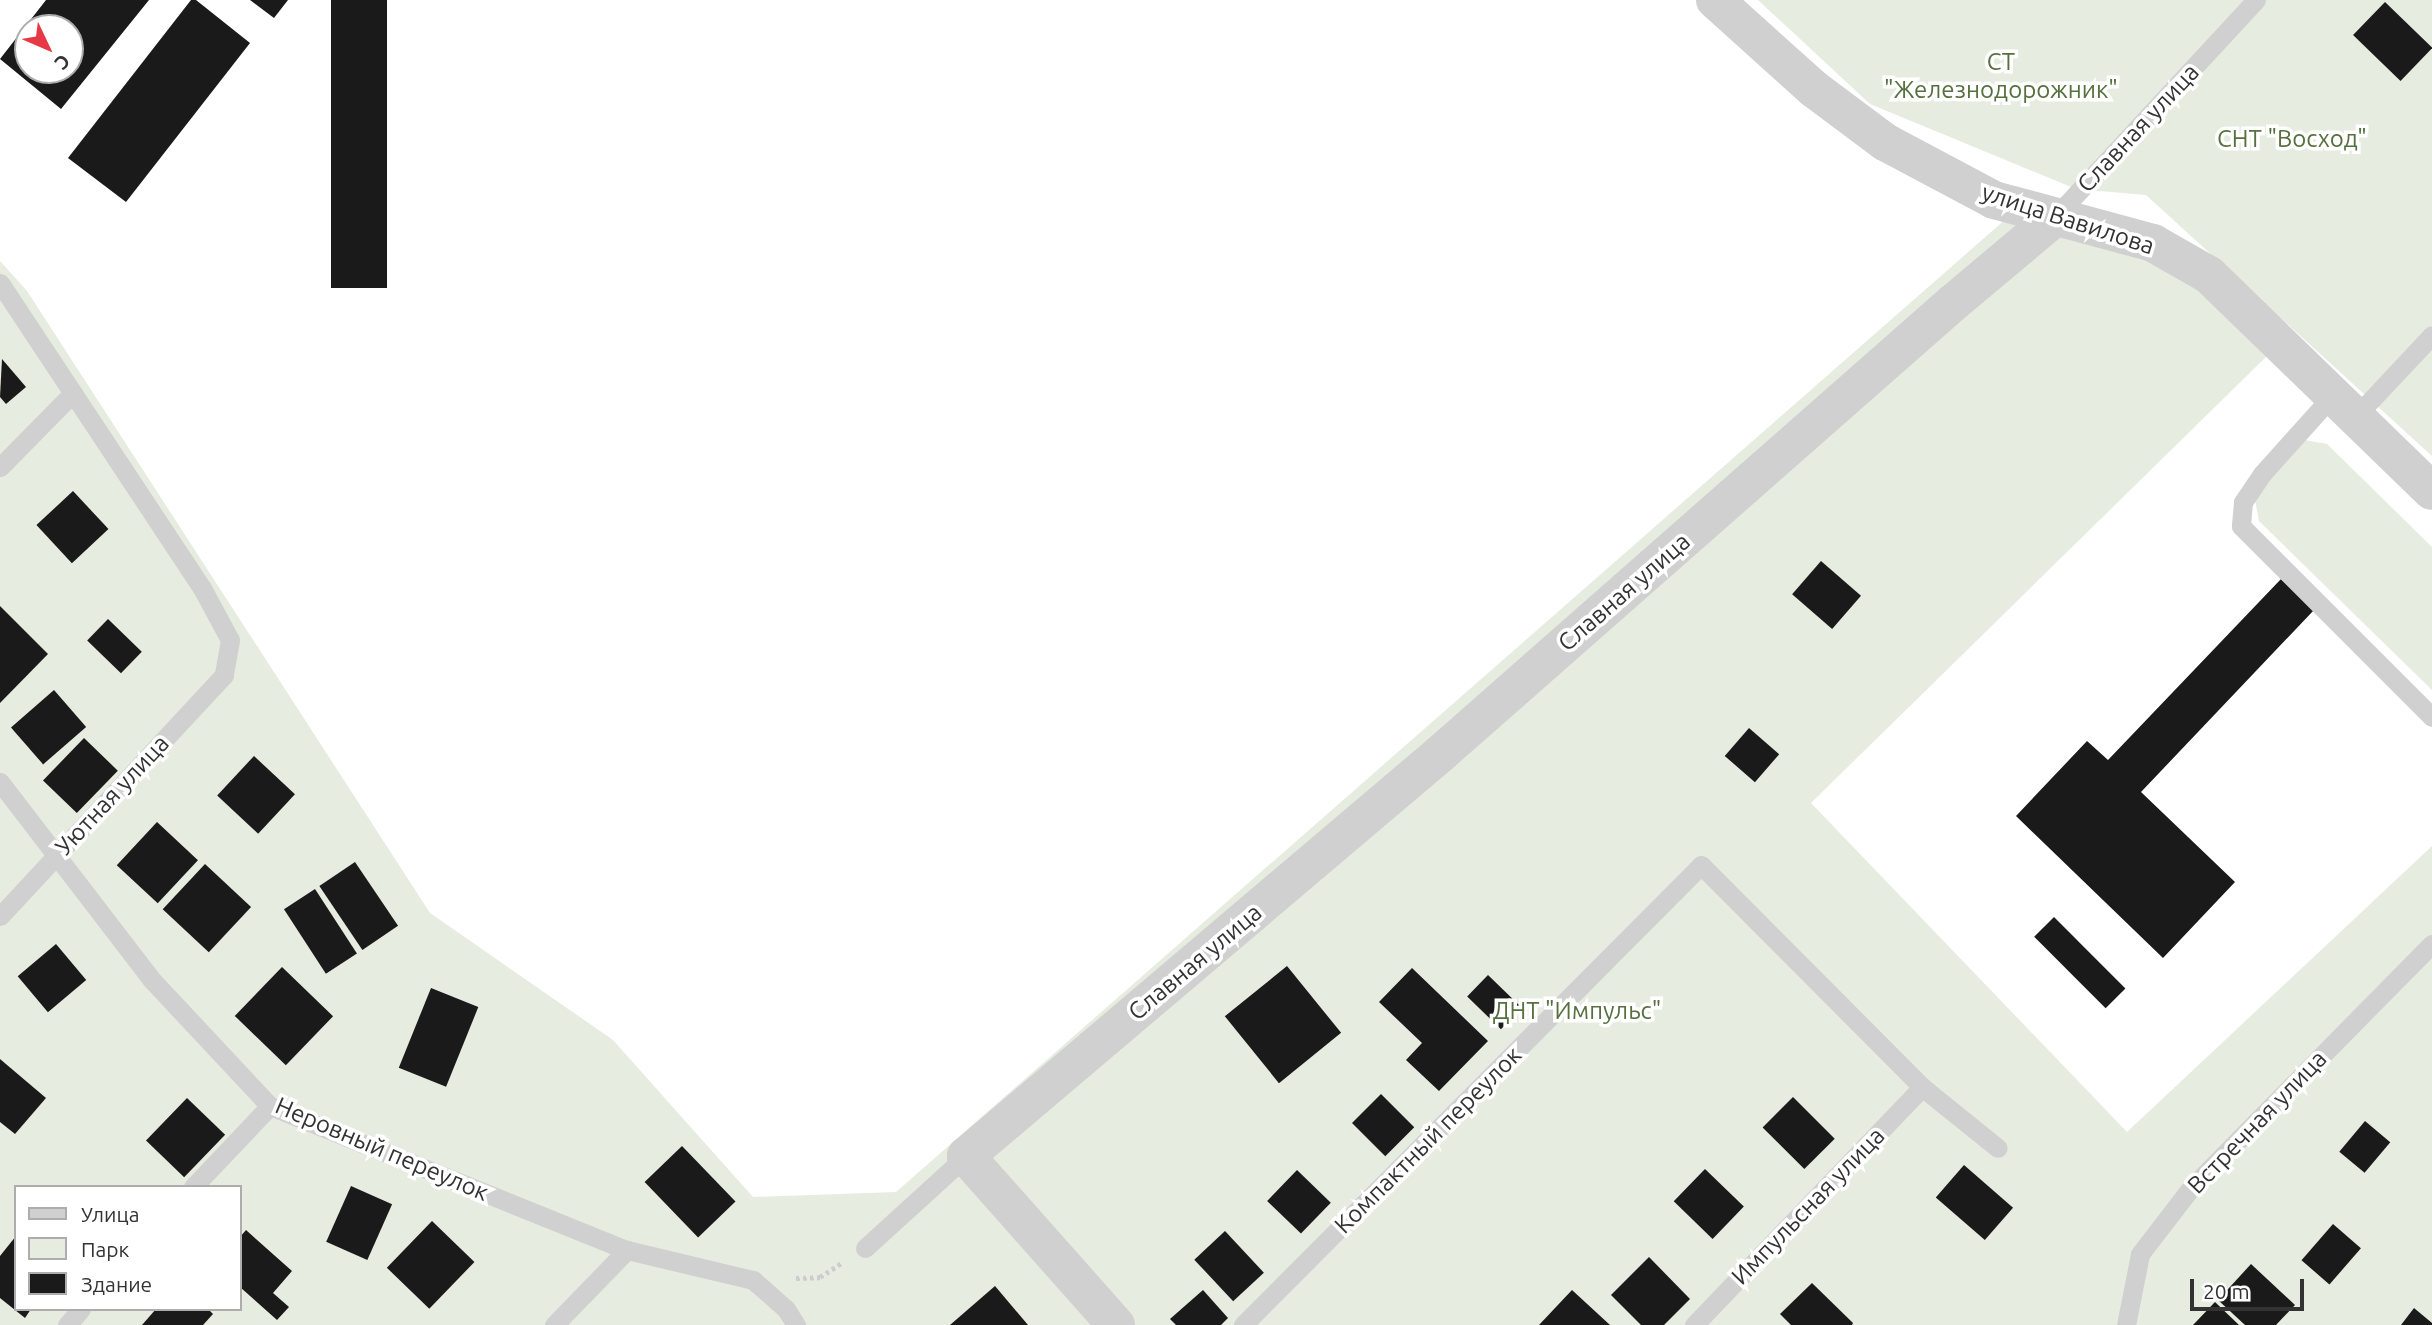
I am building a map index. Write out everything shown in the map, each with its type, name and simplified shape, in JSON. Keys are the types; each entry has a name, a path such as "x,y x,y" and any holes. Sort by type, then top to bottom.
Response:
{"street":[{"name":"улица Вавилова","path":"1729,5 1814,89 1885,142 1994,200 2153,243 2209,275 2432,491"},
{"name":"Славная улица","path":"966,1156 1440,754 1954,302 2054,218"},
{"path":"966,1156 1116,1325"}],"lane":[{"name":"Славная улица","path":"2054,218 2256,0"},
{"path":"0,284 74,393 0,467"},
{"path":"2432,335 2262,474 2243,502 2241,526 2432,717"},
{"name":"Уютная улица","path":"0,916 224,675 230,640 202,587 74,393"},
{"name":"Неровный переулок","path":"0,782 151,979 270,1106 627,1250 753,1280 786,1309 796,1325"},
{"name":"Компактный переулок","path":"1243,1325 1701,865 1922,1087"},
{"name":"Встречная улица","path":"2126,1325 2140,1254 2190,1189 2432,944"},
{"path":"1922,1087 1998,1148"},
{"name":"Импульсная улица","path":"1694,1325 1922,1087"},
{"path":"195,1185 270,1106"},
{"path":"865,1248 966,1156"},
{"path":"554,1325 627,1250"},
{"path":"67,1325 79,1311"}],"path":[{"path":"753,1280 820,1277 865,1248"}],"green space":[{"name":"СНТ \"Восход\"","path":"1758,0 2432,0 2432,456 2146,195 2076,189 1870,104"},
{"name":"ДНТ \"Импульс\"","path":"2023,204 2140,225 2268,355 1811,803 2127,1132 2432,846 2432,1325 0,1325 0,261 27,291 430,913 613,1040 753,1197 896,1192"},
{"path":"2305,440 2327,444 2432,547 2432,690 2259,521 2254,494"}],"building":[{"path":"46,0 149,0 84,81 84,14 35,14"},
{"path":"191,0 196,0 250,43 126,202 68,158"},
{"path":"250,0 288,0 274,18"},
{"path":"331,0 387,0 387,288 331,288"},
{"path":"2385,2 2432,47 2401,81 2353,35"},
{"path":"14,41 14,70 0,59"},
{"path":"30,84 81,84 61,109"},
{"path":"2,359 26,387 6,404 0,397"},
{"path":"73,491 108,529 72,563 36,525"},
{"path":"1821,561 1861,596 1832,629 1792,594"},
{"path":"2281,579 2314,610 2141,792 2235,882 2163,958 2016,816 2087,741 2108,760"},
{"path":"0,606 48,654 0,703"},
{"path":"108,619 142,652 121,673 87,641"},
{"path":"54,690 86,727 43,764 11,727"},
{"path":"1749,728 1779,754 1755,782 1725,756"},
{"path":"84,738 118,771 77,813 43,780"},
{"path":"254,756 295,794 258,834 217,795"},
{"path":"157,822 198,860 158,903 117,865"},
{"path":"355,862 398,926 362,950 319,886"},
{"path":"205,864 251,907 209,952 163,909"},
{"path":"315,889 357,954 326,974 284,909"},
{"path":"2054,917 2125,988 2106,1008 2034,937"},
{"path":"56,944 86,980 48,1012 18,976"},
{"path":"1287,966 1341,1033 1279,1083 1225,1016"},
{"path":"282,967 333,1016 286,1065 235,1016"},
{"path":"1412,968 1488,1041 1439,1091 1406,1060 1422,1043 1379,1002"},
{"path":"1488,975 1522,1008 1501,1029 1467,997"},
{"path":"431,988 478,1007 446,1087 399,1068"},
{"path":"0,1059 46,1098 15,1134 0,1122"},
{"path":"1381,1094 1414,1127 1385,1156 1352,1123"},
{"path":"1793,1097 1835,1139 1804,1169 1763,1127"},
{"path":"187,1098 225,1135 184,1177 146,1140"},
{"path":"2365,1121 2390,1142 2365,1173 2339,1152"},
{"path":"682,1146 735,1201 698,1238 645,1182"},
{"path":"1964,1165 2013,1208 1985,1240 1936,1197"},
{"path":"1705,1169 1744,1207 1713,1239 1674,1201"},
{"path":"1297,1170 1331,1203 1301,1234 1267,1201"},
{"path":"351,1186 392,1204 367,1260 326,1242"},
{"path":"432,1221 474,1262 429,1309 387,1268"},
{"path":"2333,1224 2361,1248 2329,1285 2302,1260"},
{"path":"246,1230 292,1271 273,1293 289,1307 277,1320 242,1289 242,1235"},
{"path":"1225,1231 1264,1273 1233,1301 1194,1260"},
{"path":"14,1238 14,1309 0,1298 0,1256"},
{"path":"1649,1257 1690,1299 1664,1325 1641,1325 1611,1295"},
{"path":"2251,1264 2295,1305 2276,1325 2245,1325 2218,1300"},
{"path":"1812,1283 1853,1323 1852,1325 1791,1325 1780,1314"},
{"path":"995,1286 1028,1325 950,1325"},
{"path":"1203,1290 1228,1318 1221,1325 1176,1325 1170,1319"},
{"path":"1572,1290 1610,1325 1539,1325"},
{"path":"2215,1302 2239,1325 2193,1325"},
{"path":"2414,1308 2432,1323 2432,1325 2401,1325"},
{"path":"16,1311 30,1311 25,1318"},
{"path":"154,1311 210,1311 213,1314 203,1325 142,1325"}],"park label":[{"name":"СТ \"Железнодорожник\"","path":"2001,76"}]}
